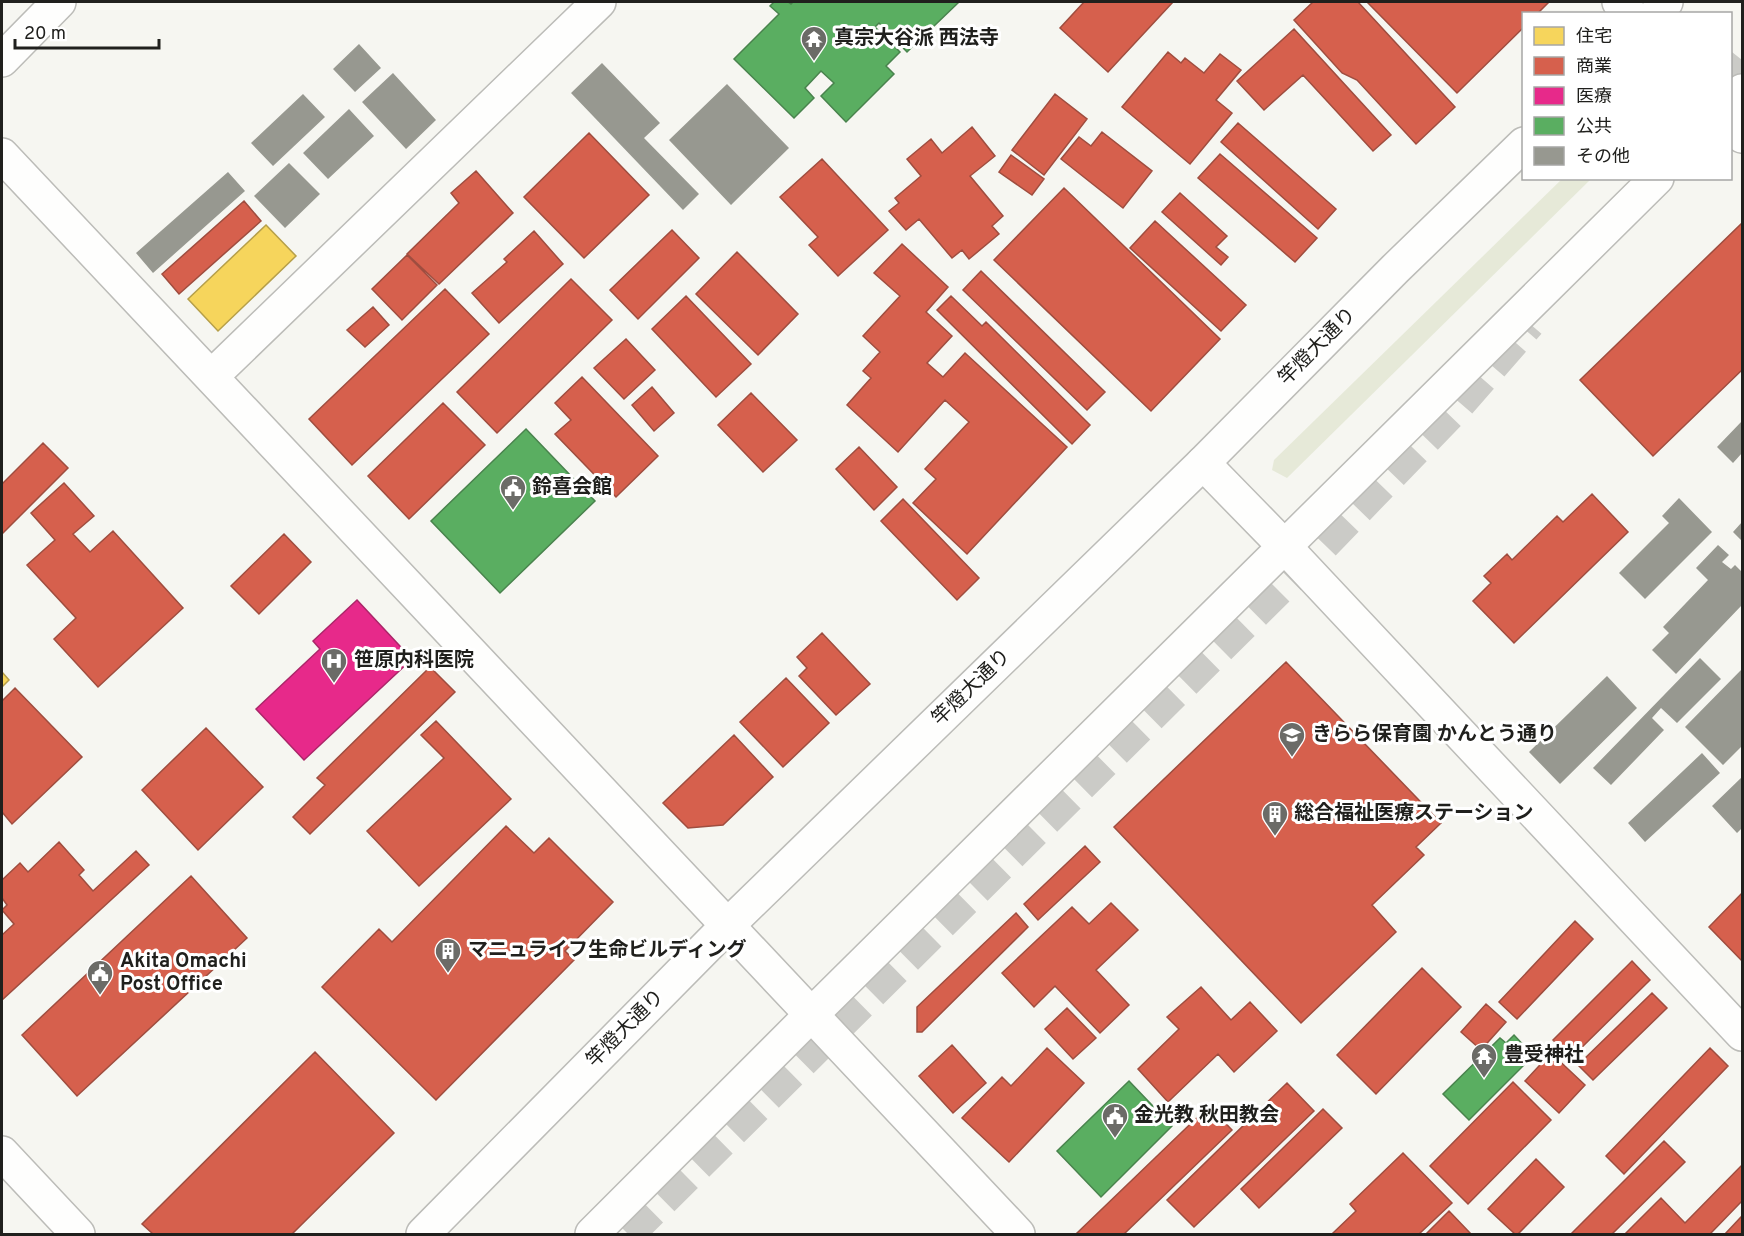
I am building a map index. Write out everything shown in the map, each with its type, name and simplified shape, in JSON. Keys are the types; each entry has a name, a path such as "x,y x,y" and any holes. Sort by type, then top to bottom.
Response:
{"main road":[{"path":"2,60 59,2"},
{"path":"212,376 599,2"},
{"path":"1732,104 1743,91"},
{"path":"1732,123 1743,136"},
{"name":"竿燈大通り","path":"423,1234 729,925 1203,463 1522,146"},
{"path":"2,155 397,571 1018,1234"},
{"path":"592,1234 1655,180"},
{"path":"1203,463 1285,547 1743,1034"},
{"path":"2,1153 78,1234"}],"green space":[{"path":"1561,180 1590,180 1287,478 1272,470 1274,460"}],"building: 住宅":[{"path":"266,225 296,256 218,331 188,299"},
{"path":"2,672 9,680 2,687"}],"building: 商業":[{"path":"1084,2 1173,2 1108,72 1060,28"},
{"path":"1313,2 1358,2 1455,107 1416,144 1357,80 1342,73 1294,20"},
{"path":"1367,2 1549,2 1539,12 1522,12 1522,29 1457,93"},
{"path":"1294,29 1391,135 1373,151 1303,75 1264,110 1237,81"},
{"path":"1168,52 1181,63 1185,58 1204,73 1220,54 1241,70 1216,100 1232,113 1190,164 1122,107"},
{"path":"1055,94 1087,119 1044,175 1012,150"},
{"path":"1238,123 1336,209 1318,229 1221,142"},
{"path":"972,127 995,156 970,176 1003,216 992,226 999,234 969,259 962,250 952,258 919,219 906,230 889,211 899,203 895,198 921,176 907,159 931,139 942,153"},
{"path":"1102,132 1152,171 1123,208 1061,159 1079,137 1091,146"},
{"path":"589,133 649,195 584,258 524,197"},
{"path":"1220,154 1317,238 1295,262 1198,178"},
{"path":"1011,155 1044,179 1032,195 999,172"},
{"path":"822,159 888,230 838,276 809,245 818,237 780,197"},
{"path":"476,171 513,213 439,284 407,254 459,203 451,193"},
{"path":"1064,188 1220,339 1151,411 994,260"},
{"path":"1180,193 1227,236 1216,247 1228,257 1221,265 1162,212"},
{"path":"244,201 261,221 179,294 162,274"},
{"path":"1155,221 1246,305 1221,331 1130,248"},
{"path":"1742,223 1742,370 1653,456 1580,380"},
{"path":"672,230 699,258 638,319 610,290"},
{"path":"534,231 563,264 499,323 472,293 507,262 504,259"},
{"path":"902,244 948,287 926,312 952,336 927,363 943,377 965,353 1067,447 967,554 913,503 936,479 925,469 969,422 945,400 898,452 847,405 871,378 863,371 880,352 863,336 900,296 874,273"},
{"path":"737,252 798,314 758,355 696,294"},
{"path":"407,255 437,285 402,320 372,289"},
{"path":"981,271 1105,392 1087,410 963,290"},
{"path":"571,279 612,320 497,433 457,392"},
{"path":"445,289 489,334 352,465 309,419"},
{"path":"686,296 751,364 716,397 652,329"},
{"path":"951,296 982,326 986,322 1090,425 1072,444 937,310"},
{"path":"373,307 389,325 365,347 347,330"},
{"path":"626,339 655,370 624,399 594,368"},
{"path":"582,377 658,456 616,497 555,434 571,420 555,403"},
{"path":"652,387 674,413 654,431 632,405"},
{"path":"751,393 797,440 763,472 718,425"},
{"path":"443,403 485,445 409,519 368,476"},
{"path":"43,443 68,468 2,534 2,484"},
{"path":"859,447 897,487 874,510 836,469"},
{"path":"64,483 94,516 73,534 90,552 113,531 183,608 98,687 54,639 76,618 27,565 55,540 31,513"},
{"path":"1592,494 1628,532 1514,643 1473,601 1491,583 1484,576 1507,554 1512,560 1557,516 1563,522"},
{"path":"903,499 979,578 957,600 881,521"},
{"path":"284,534 311,562 259,614 231,586"},
{"path":"822,633 870,684 836,715 799,676 807,668 797,657"},
{"name":"総合福祉医療ステーション","path":"1286,662 1441,823 1416,847 1424,855 1372,905 1396,932 1301,1023 1114,827"},
{"path":"430,667 455,692 310,834 293,817 325,785 317,778"},
{"path":"786,678 829,723 783,767 740,722"},
{"path":"15,688 82,757 12,824 2,812 2,701"},
{"path":"436,721 511,799 419,886 367,831 444,758 421,735"},
{"path":"206,728 263,787 198,850 142,790"},
{"path":"734,735 773,777 723,825 688,828 663,803"},
{"name":"マニュライフ生命ビルディング","path":"506,826 534,853 549,838 613,902 565,951 574,960 436,1100 322,987 379,929 392,942"},
{"path":"59,842 84,870 79,875 93,891 136,851 149,865 2,1000 2,935 14,924 2,910 7,905 2,898 2,880 20,863 28,872"},
{"path":"1085,846 1100,862 1038,920 1024,904"},
{"path":"191,876 247,938 77,1096 22,1035"},
{"path":"1742,893 1742,961 1709,927"},
{"path":"1111,903 1138,930 1096,970 1129,1005 1100,1033 1055,986 1034,1007 1002,973 1072,907 1089,924"},
{"path":"1016,913 1028,927 922,1032 917,1032 917,1007"},
{"path":"1575,921 1593,939 1517,1019 1499,1002"},
{"path":"1632,961 1650,980 1571,1058 1553,1040"},
{"path":"1422,968 1461,1007 1376,1094 1337,1055"},
{"path":"1201,987 1231,1020 1250,1002 1277,1031 1234,1072 1218,1054 1168,1102 1138,1069 1179,1029 1167,1017"},
{"path":"1652,993 1667,1008 1593,1080 1578,1065"},
{"path":"1486,1004 1506,1022 1481,1050 1461,1032"},
{"path":"1067,1008 1096,1038 1073,1059 1045,1029"},
{"path":"952,1045 986,1083 953,1113 919,1076"},
{"path":"1047,1048 1084,1083 1009,1162 962,1118 1002,1077 1011,1086"},
{"path":"1710,1048 1728,1066 1624,1174 1606,1156"},
{"path":"315,1052 394,1133 292,1234 153,1234 142,1224"},
{"path":"1551,1053 1585,1085 1559,1113 1525,1081"},
{"path":"1513,1082 1551,1120 1468,1204 1430,1166"},
{"path":"1287,1083 1314,1111 1194,1227 1167,1200"},
{"path":"1209,1106 1232,1130 1124,1234 1076,1234"},
{"path":"1323,1109 1342,1128 1259,1208 1241,1189"},
{"path":"1664,1141 1685,1162 1612,1234 1571,1234"},
{"path":"1403,1153 1452,1203 1419,1234 1332,1234 1356,1211 1350,1204"},
{"path":"1536,1159 1564,1187 1518,1234 1515,1234 1488,1209"},
{"path":"1742,1165 1742,1201 1710,1234 1625,1234 1661,1198 1685,1223"},
{"path":"1449,1211 1471,1234 1426,1234"},
{"path":"1742,1216 1742,1234 1725,1234"}],"building: 医療":[{"name":"笹原内科医院","path":"357,600 412,659 304,760 256,709 320,649 313,641"}],"building: 公共":[{"name":"真宗大谷派 西法寺","path":"774,2 791,4 793,2 959,2 907,52 879,23 875,27 900,52 886,66 894,74 846,122 821,96 834,83 821,71 805,88 814,98 794,118 734,59 779,14 770,6"},
{"name":"鈴喜会館","path":"526,429 595,501 500,593 431,521"},
{"name":"豊受神社","path":"1514,1035 1529,1051 1521,1059 1525,1064 1469,1120 1443,1094 1500,1038 1506,1043"},
{"name":"金光教 秋田教会","path":"1129,1081 1172,1126 1101,1197 1057,1151"}],"building: その他":[{"path":"359,44 381,68 355,92 333,69"},
{"path":"602,63 660,123 644,138 699,194 683,210 571,93"},
{"path":"393,73 436,120 406,149 362,102"},
{"path":"727,84 789,148 731,205 669,140"},
{"path":"303,94 325,117 273,166 251,143"},
{"path":"349,109 374,136 328,179 303,153"},
{"path":"289,163 320,194 285,228 254,196"},
{"path":"228,172 245,191 153,273 136,253"},
{"path":"1742,421 1742,453 1733,463 1717,447"},
{"path":"1679,498 1712,532 1645,599 1619,573 1669,523 1662,516"},
{"path":"1742,522 1742,541 1733,532"},
{"path":"1718,545 1729,555 1722,562 1731,569 1735,565 1742,572 1742,605 1676,674 1652,650 1669,633 1663,627 1708,580 1696,568"},
{"path":"1700,658 1721,679 1677,723 1661,708 1652,718 1664,730 1611,785 1593,768"},
{"path":"1742,669 1742,746 1723,765 1685,727"},
{"path":"1607,676 1637,708 1560,784 1529,752"},
{"path":"1702,753 1720,773 1645,842 1628,823"},
{"path":"1742,777 1742,828 1737,833 1712,806"}],"tunnel":[{"path":"1732,72 1742,60"},
{"path":"628,1234 1318,550 1457,406 1529,323"}],"place":[{"name":"真宗大谷派 西法寺","path":"814,62"},
{"name":"鈴喜会館","path":"513,511"},
{"name":"笹原内科医院","path":"334,684"},
{"name":"きらら保育園 かんとう通り","path":"1292,758"},
{"name":"総合福祉医療ステーション","path":"1275,837"},
{"name":"マニュライフ生命ビルディング","path":"448,974"},
{"name":"Akita Omachi Post Office","path":"100,996"},
{"name":"豊受神社","path":"1484,1079"},
{"name":"金光教 秋田教会","path":"1115,1139"}]}
